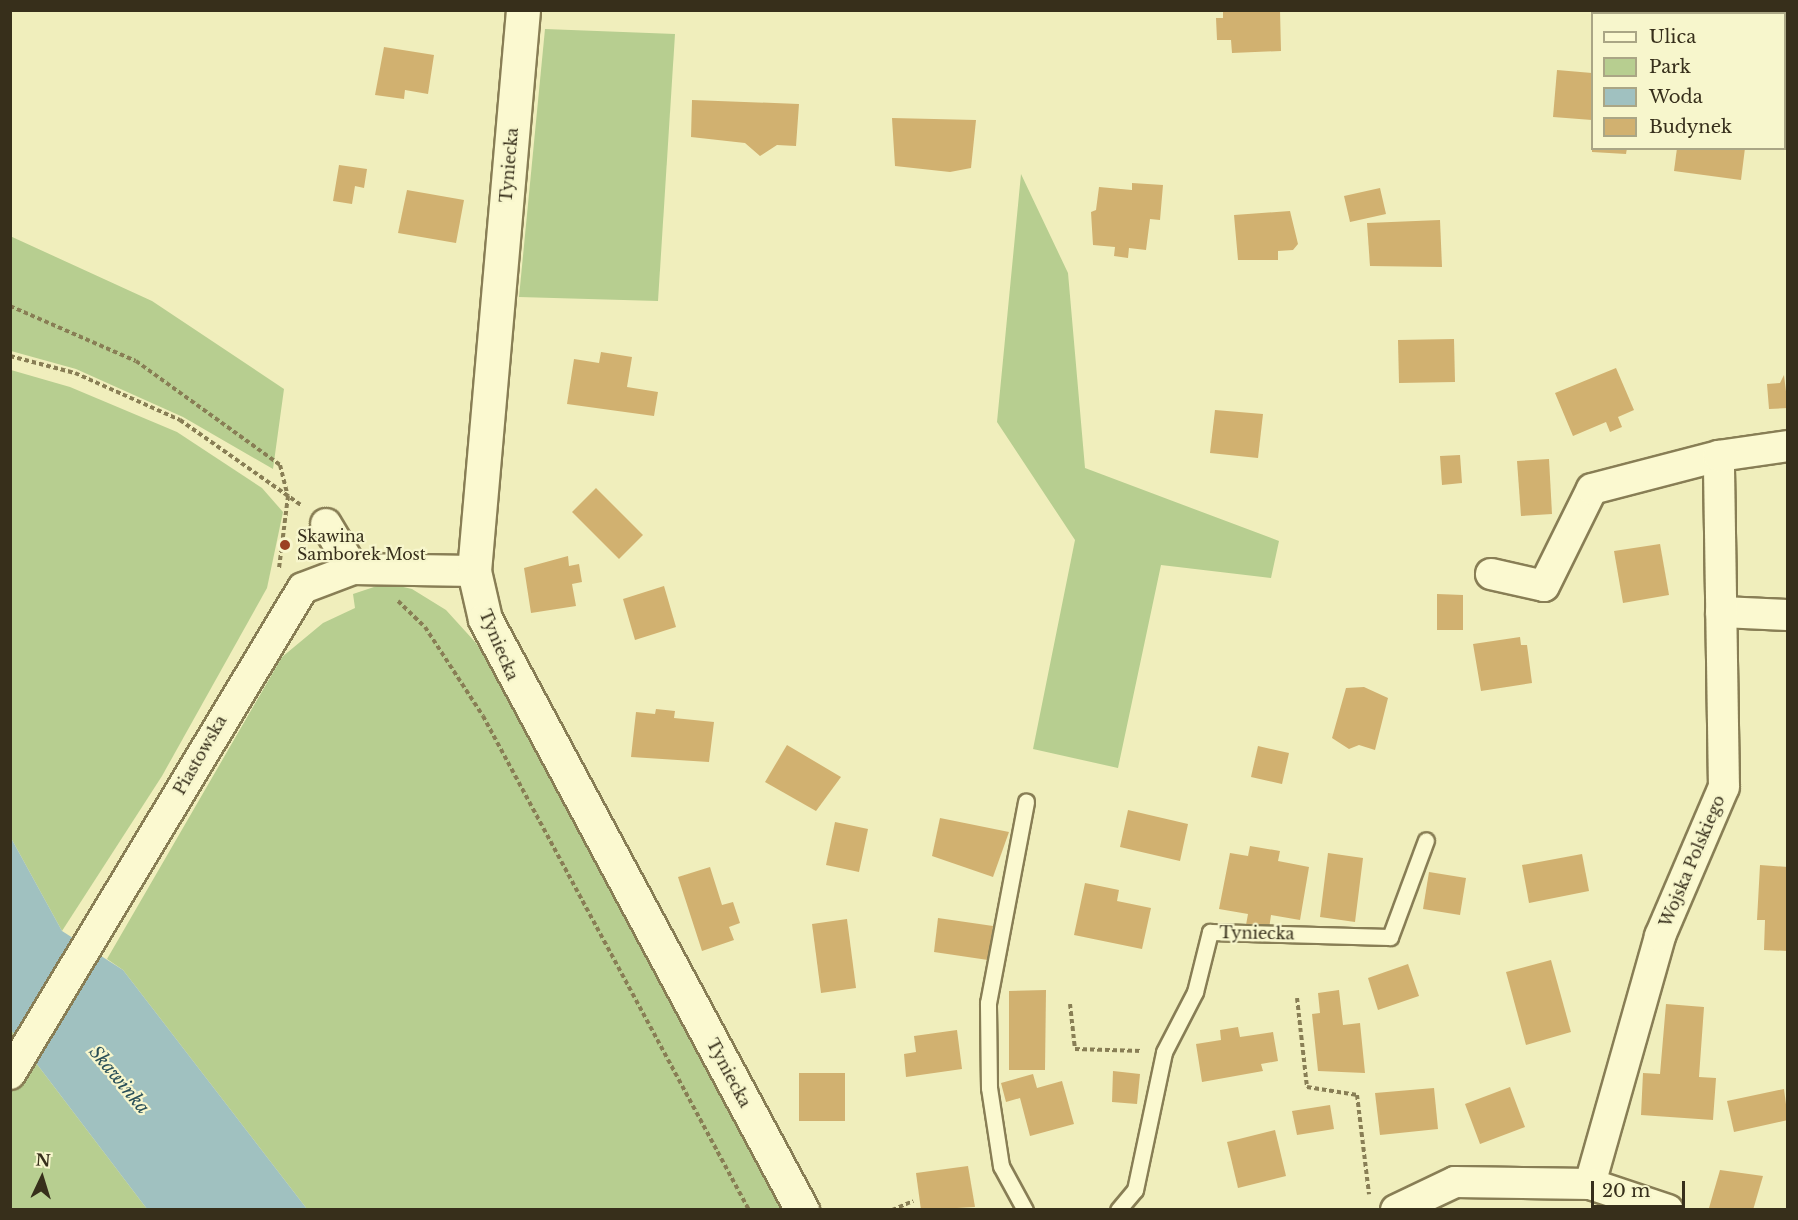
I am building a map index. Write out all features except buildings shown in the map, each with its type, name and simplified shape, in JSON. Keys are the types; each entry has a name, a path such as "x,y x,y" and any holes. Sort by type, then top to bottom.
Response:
{"street":[{"name":"Tyniecka","path":"523,10 474,571 484,619 513,680 802,1209"},
{"path":"1491,574 1544,586 1593,489 1719,456 1788,446"},
{"name":"Wojska Polskiego","path":"1590,1184 1660,936 1724,787 1719,456"},
{"path":"326,524 352,569"},
{"name":"Piastowska","path":"10,1074 289,604 317,580 352,569 474,571"},
{"path":"1721,612 1788,615"},
{"path":"1382,1204 1455,1182 1590,1184 1668,1209"}],"lane":[{"path":"1026,802 988,1003 989,1088 1001,1166 1026,1209"},
{"name":"Tyniecka","path":"1118,1209 1135,1190 1164,1052 1195,992 1210,932 1389,937 1426,840"}],"path":[{"path":"10,306 136,361 280,465 288,496 277,575"},
{"path":"10,356 75,373 180,420 326,524"},
{"path":"392,598 425,627 483,716 749,1209"},
{"path":"1297,998 1307,1087 1357,1095 1382,1204"},
{"path":"1071,1004 1075,1049 1164,1052"},
{"path":"892,1209 913,1202"}],"green space":[{"path":"545,29 675,34 658,301 519,297"},
{"path":"1021,174 1068,273 1085,468 1279,541 1271,578 1161,565 1118,768 1033,749 1075,540 997,422"},
{"path":"10,236 152,301 284,389 273,469 183,417 76,369 11,351"},
{"path":"11,370 70,387 177,432 262,488 283,512 267,588 162,776 62,931 11,838"},
{"path":"386,583 412,589 446,610 476,643 511,695 789,1209 307,1209 123,970 107,959 282,657 323,623 355,608 353,594"},
{"path":"11,1030 147,1209 11,1209"}],"water":[{"name":"Skawinka","path":"11,838 62,931 123,970 307,1209 147,1209 11,1030"}],"place":[{"name":"Skawina Samborek Most","path":"285,545"}]}
